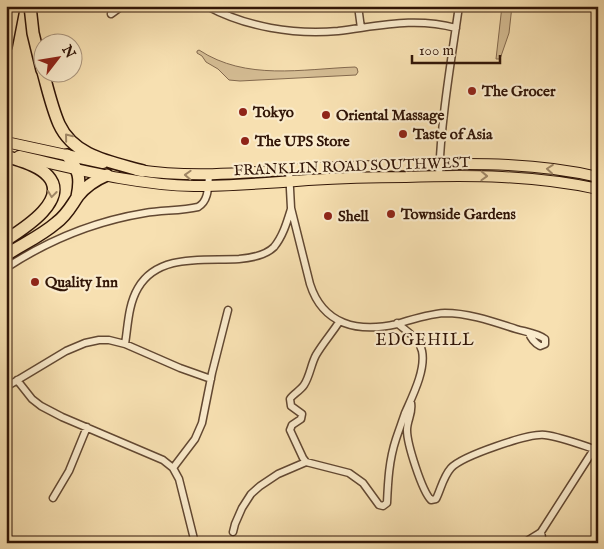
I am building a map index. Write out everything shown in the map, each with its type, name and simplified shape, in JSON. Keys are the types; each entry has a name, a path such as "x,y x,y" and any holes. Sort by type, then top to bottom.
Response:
{"highway":[{"path":"6,46 14,6"},
{"path":"30,6 33,32"},
{"path":"46,82 60,126 72,143 79,149 96,157 143,171"},
{"path":"6,154 43,172 48,176 53,186 50,204 46,210 6,240"},
{"path":"67,155 76,169 79,182 77,197"},
{"path":"6,255 58,222 69,211 77,197 94,181 107,175"}],"main road":[{"name":"FRANKLIN ROAD SOUTHWEST","path":"6,142 125,168 170,174 209,175 439,164 509,165 561,170 598,177"},
{"name":"FRANKLIN ROAD SOUTHWEST","path":"6,154 157,184 208,186 371,178 466,176 538,179 598,189"}],"street":[{"path":"111,14 122,6"},
{"path":"207,6 232,18 251,24 314,32 339,31 400,22 435,23 456,28"},
{"path":"358,6 360,28"},
{"path":"439,176 446,98 459,6"},
{"path":"289,170 291,208 313,292 324,310 332,318 339,322 361,327 397,324 432,314 458,314 529,332"},
{"path":"6,268 59,240 104,223 144,213 198,208 205,202 209,175"},
{"path":"125,344 131,304 138,287 149,274 178,262 248,258 266,253 279,240 291,208"},
{"path":"173,468 199,431 228,310"},
{"path":"339,322 317,354 304,384 290,399 291,406 302,414 301,419 292,424 290,430 306,462 328,466 349,473 363,483 381,506 387,503 390,461 418,380 422,361 421,346 415,338 397,324"},
{"path":"6,387 66,351 85,343 99,340 109,340 125,344 180,368 211,378"},
{"path":"17,380 36,403 62,417 163,460 173,468 179,479 195,543"},
{"path":"411,401 408,434 424,489 431,500 436,499 448,473 456,463 508,442 530,436 546,435 596,446 541,532 528,539 525,543"},
{"path":"53,498 69,471 87,428"},
{"path":"233,532 242,508 251,494 278,474 306,462"},
{"path":"541,532 543,543"}],"shaded area":[{"path":"502,6 512,6 509,33 500,59 496,59"},
{"path":"199,50 217,60 255,70 295,71 355,67 358,72 356,75 229,80 197,53"}],"place":[{"name":"The Grocer","path":"472,91"},
{"name":"Tokyo","path":"243,112"},
{"name":"Oriental Massage","path":"326,115"},
{"name":"Taste of Asia","path":"403,134"},
{"name":"The UPS Store","path":"245,141"},
{"name":"Townside Gardens","path":"391,214"},
{"name":"Shell","path":"328,216"},
{"name":"Quality Inn","path":"35,282"}],"district":[{"name":"EDGEHILL","path":"425,339"}]}
